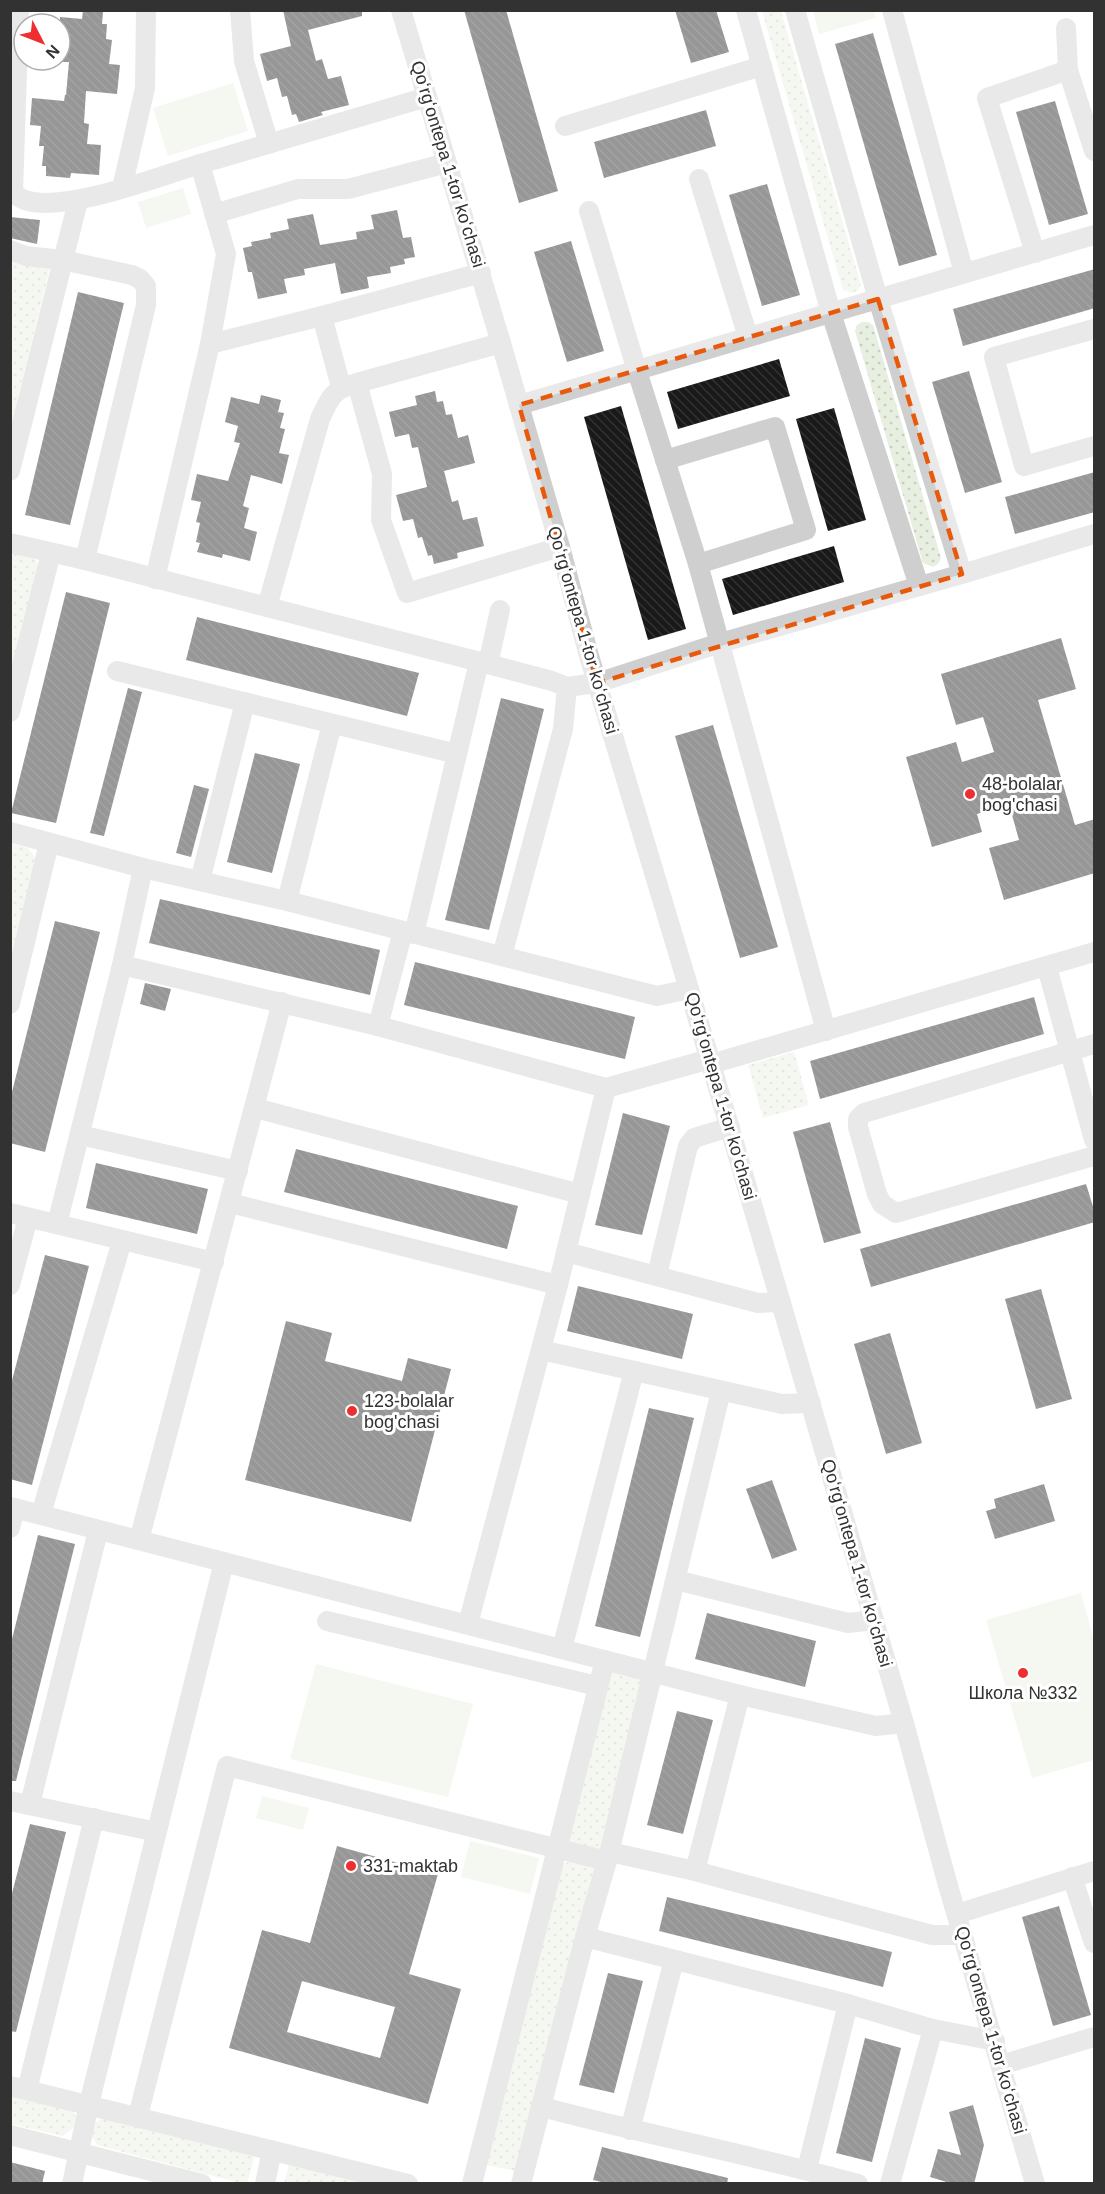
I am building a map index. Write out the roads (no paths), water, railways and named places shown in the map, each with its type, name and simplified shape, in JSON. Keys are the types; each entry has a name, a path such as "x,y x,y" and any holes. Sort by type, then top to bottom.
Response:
{"street":[{"path":"18,10 13,193 24,200 45,203 78,201 427,97"},
{"path":"122,188 144,88 146,10"},
{"path":"240,10 244,61 269,144"},
{"name":"Qoʻrgʻontepa 1-tor koʻchasi","path":"402,10 481,273 597,683 811,1403 1035,2184"},
{"path":"746,10 831,313 919,586"},
{"path":"795,10 878,299 962,574"},
{"path":"892,10 964,273"},
{"path":"1066,28 1068,70 1095,151"},
{"path":"566,126 762,66"},
{"path":"1035,253 987,98 1068,70"},
{"path":"214,214 298,189 348,189 447,163"},
{"path":"155,579 210,344 226,254 200,164"},
{"path":"699,179 748,337"},
{"path":"10,471 78,201"},
{"path":"589,211 698,564 826,1030"},
{"path":"519,405 1095,235"},
{"path":"10,250 26,256 62,260 132,275 146,286 147,295 85,560"},
{"path":"210,344 481,273"},
{"path":"322,316 382,474 381,520 407,592 560,547"},
{"path":"1095,329 994,357 1024,466 1095,446"},
{"path":"267,607 320,418 328,399 349,385 501,343"},
{"path":"665,460 775,427 806,530 698,564"},
{"path":"10,543 85,560 484,663 567,687 597,683 720,643 1095,534"},
{"path":"10,712 51,553"},
{"path":"378,1026 409,932 457,754 500,610"},
{"path":"117,670 457,754"},
{"path":"502,956 563,729 567,687"},
{"path":"200,881 245,702"},
{"path":"287,901 332,724"},
{"path":"10,832 143,868 287,901 657,996 689,989"},
{"path":"10,1004 49,843"},
{"path":"57,1224 122,965 143,868"},
{"path":"122,965 378,1026 606,1088 826,1030 1095,952"},
{"path":"1047,967 1095,1140"},
{"path":"139,1540 282,1002"},
{"path":"1095,1044 864,1113 858,1119 858,1127 877,1194 882,1204 896,1213 1095,1156"},
{"path":"468,1624 558,1285 606,1088"},
{"path":"255,1108 580,1194"},
{"path":"657,1275 688,1146 694,1138 730,1127"},
{"path":"80,1135 238,1171"},
{"path":"230,1203 558,1285"},
{"path":"10,1284 19,1216 214,1262"},
{"path":"41,1514 122,1240"},
{"path":"566,1252 758,1303 781,1302"},
{"path":"541,1350 782,1404 811,1403"},
{"path":"562,1649 634,1371"},
{"path":"521,2184 585,1937 609,1857 721,1391"},
{"path":"10,1528 13,1507 740,1695 876,1726 904,1723"},
{"path":"30,1804 98,1530"},
{"path":"72,2184 89,2104 224,1563"},
{"path":"676,1580 848,1623 874,1620"},
{"path":"327,1621 597,1686"},
{"path":"472,2184 604,1660"},
{"path":"695,1871 740,1695"},
{"path":"138,2116 227,1766 558,1848 695,1871 932,1935 963,1935"},
{"path":"10,1801 157,1832"},
{"path":"94,1818 19,2088 408,2184"},
{"path":"957,1914 1095,1871"},
{"path":"1072,1877 1095,1943"},
{"path":"585,1937 933,2028 995,2041"},
{"path":"630,2130 674,1960"},
{"path":"807,2169 848,2004"},
{"path":"890,2184 933,2028"},
{"path":"1001,2065 1095,2037"},
{"path":"542,2107 630,2130 807,2169 858,2184"},
{"path":"10,2135 79,2152 176,2181 202,2184"},
{"path":"264,2184 273,2150"}],"place":[{"name":"48-bolalar bog'chasi","path":"970,794"},
{"name":"123-bolalar bog'chasi","path":"352,1411"},
{"name":"Школа №332","path":"1023,1673"},
{"name":"331-maktab","path":"351,1866"}]}
